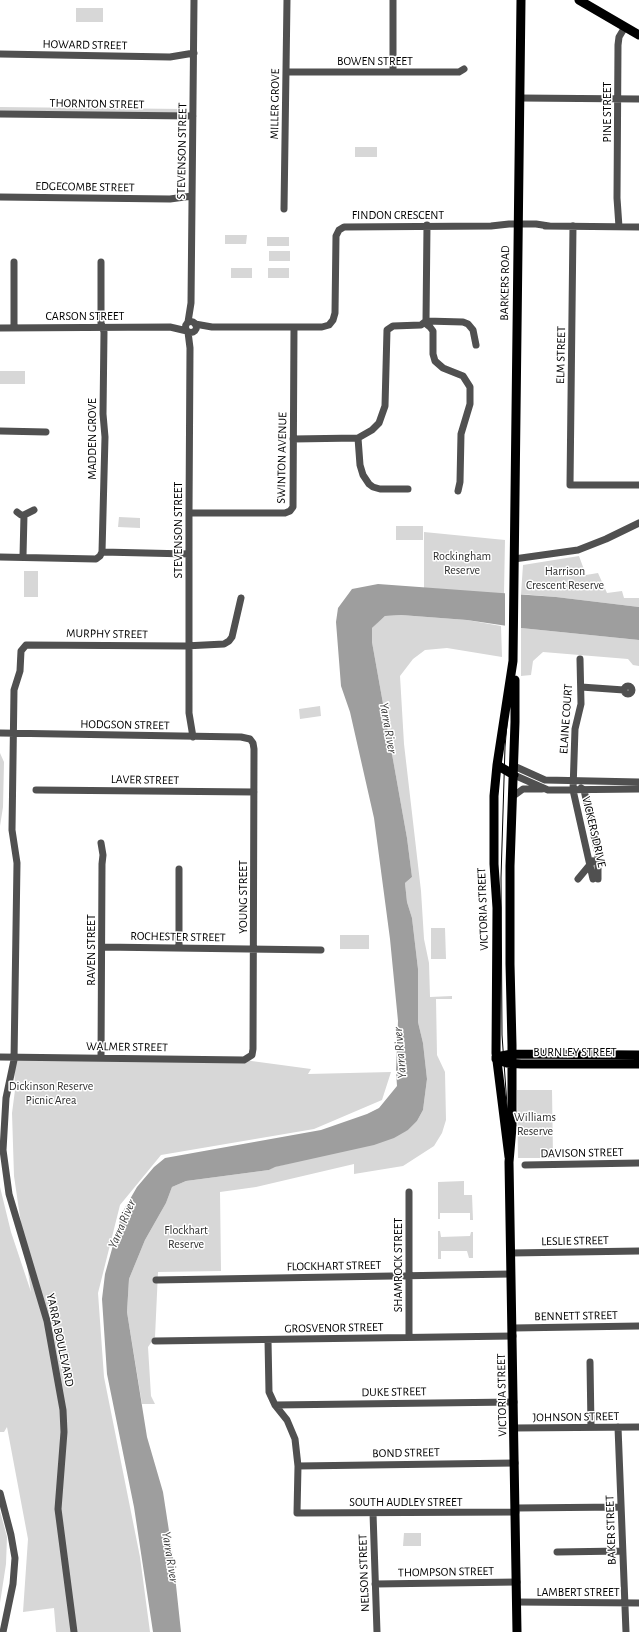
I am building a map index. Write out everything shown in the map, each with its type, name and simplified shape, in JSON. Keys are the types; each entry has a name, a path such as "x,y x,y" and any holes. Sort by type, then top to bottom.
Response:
{"main road":[{"name":"BARKERS ROAD","path":"514,563 521,0"},
{"path":"579,0 639,35"},
{"name":"VICTORIA STREET","path":"509,1157 512,1127 510,866 514,770 514,563"},
{"name":"VICTORIA STREET","path":"513,660 494,790 494,854 497,908 496,1058 509,1157 517,1632"},
{"path":"498,761 514,770"},
{"path":"601,1065 602,1054"},
{"name":"BURNLEY STREET","path":"512,1059 602,1054 639,1055"},
{"path":"496,1058 512,1059"},
{"name":"BURNLEY STREET","path":"512,1059 601,1065 639,1064"}],"street":[{"name":"STEVENSON STREET","path":"189,737 190,348 194,0"},
{"name":"MILLER GROVE","path":"284,208 287,0"},
{"path":"393,0 393,72"},
{"name":"PINE STREET","path":"617,227 619,40 625,27"},
{"name":"HOWARD STREET","path":"0,54 194,57"},
{"name":"BOWEN STREET","path":"286,72 459,72 464,69"},
{"path":"520,98 639,99"},
{"name":"THORNTON STREET","path":"0,114 193,116"},
{"name":"EDGECOMBE STREET","path":"0,197 192,199"},
{"path":"427,225 425,322 433,331 433,354 436,361 443,368 463,376 470,387 470,404 461,434 460,482 458,491"},
{"name":"FINDON CRESCENT","path":"322,327 329,325 332,322 335,313 336,240 339,230 344,227 427,225 639,227"},
{"name":"ELM STREET","path":"573,226 570,485 639,486"},
{"path":"14,262 14,328"},
{"name":"MADDEN GROVE","path":"101,262 104,443 102,552"},
{"path":"294,439 358,438 376,427 384,412 387,330 393,326 419,326 425,322 463,322 468,324 473,330 476,345"},
{"name":"SWINTON AVENUE","path":"189,513 285,513 290,511 293,504 294,327"},
{"name":"CARSON STREET","path":"0,328 322,327"},
{"path":"0,431 46,432"},
{"path":"358,438 360,465 363,475 369,484 380,489 408,489"},
{"path":"16,512 24,515 34,510"},
{"path":"23,556 24,515"},
{"path":"514,563 578,550 612,537 639,523"},
{"path":"0,557 23,556 96,559 102,552 189,554"},
{"name":"MURPHY STREET","path":"24,646 30,644 221,644 229,641 233,634 241,598"},
{"name":"YARRA BOULEVARD","path":"24,646 21,651 20,672 14,690 12,734 12,830 16,863 14,1057 6,1098 3,1150 6,1182 46,1321 62,1410 64,1432 58,1509 74,1632"},
{"name":"ELAINE COURT","path":"574,790 575,729 580,706 581,687 580,659"},
{"path":"581,687 624,690"},
{"name":"HODGSON STREET","path":"0,733 241,737 250,739"},
{"name":"YOUNG STREET","path":"250,739 253,743 254,750 254,950 252,1055"},
{"path":"514,770 545,780 597,782 639,789"},
{"path":"514,770 548,790"},
{"path":"574,781 584,790"},
{"path":"597,782 597,790"},
{"path":"512,797 524,789 597,790 639,782"},
{"name":"LAVER STREET","path":"36,790 254,792"},
{"name":"VICKERS DRIVE","path":"574,790 596,879 598,855 584,790"},
{"path":"584,834 593,832"},
{"name":"RAVEN STREET","path":"101,843 103,855 101,1058"},
{"path":"578,879 594,859 592,849 595,844"},
{"path":"179,868 179,948"},
{"name":"ROCHESTER STREET","path":"102,947 321,950"},
{"name":"WALMER STREET","path":"0,1057 244,1060 252,1055"},
{"name":"DAVISON STREET","path":"525,1165 639,1163"},
{"name":"SHAMROCK STREET","path":"409,1192 409,1337"},
{"name":"LESLIE STREET","path":"511,1253 639,1251"},
{"name":"FLOCKHART STREET","path":"156,1280 511,1274"},
{"name":"BENNETT STREET","path":"513,1332 639,1326"},
{"name":"GROSVENOR STREET","path":"155,1341 409,1337 513,1332"},
{"path":"268,1340 269,1392 293,1432 298,1466"},
{"path":"590,1362 591,1427"},
{"name":"DUKE STREET","path":"275,1404 514,1402"},
{"name":"BAKER STREET","path":"618,1427 626,1632"},
{"name":"JOHNSON STREET","path":"514,1428 639,1427"},
{"name":"BOND STREET","path":"298,1466 515,1463"},
{"name":"SOUTH AUDLEY STREET","path":"298,1466 298,1513 373,1513 621,1507"},
{"path":"0,1493 11,1535 15,1558 13,1584 3,1632"},
{"name":"NELSON STREET","path":"373,1513 377,1632"},
{"path":"557,1552 622,1551"},
{"name":"THOMPSON STREET","path":"375,1584 517,1582"},
{"name":"LAMBERT STREET","path":"517,1602 639,1603"}],"green space":[{"path":"76,8 103,8 103,22 76,22"},
{"path":"0,107 184,109 184,114 0,112"},
{"path":"355,147 377,147 377,157 355,157"},
{"path":"225,235 247,235 246,244 225,244"},
{"path":"267,237 289,237 289,246 267,246"},
{"path":"269,251 290,251 290,261 269,261"},
{"path":"231,268 252,268 252,278 231,278"},
{"path":"268,268 289,268 289,278 268,278"},
{"path":"0,371 25,371 25,384 0,384"},
{"path":"119,517 140,518 140,528 118,527"},
{"path":"396,526 423,526 423,540 396,540"},
{"name":"Rockingham Reserve","path":"424,532 505,540 504,594 424,588"},
{"name":"Harrison Crescent Reserve","path":"579,556 586,575 598,573 607,593 622,591 624,598 639,598 639,607 521,594 523,565"},
{"path":"24,571 38,571 38,597 24,597"},
{"name":"Flockhart Reserve","path":"401,615 467,620 501,626 502,657 447,648 425,650 413,659 400,676 404,744 421,891 424,939 429,963 430,997 452,996 452,999 436,999 437,1055 445,1072 446,1120 442,1133 434,1146 403,1166 354,1174 354,1164 256,1187 220,1192 221,1271 158,1272 155,1337 148,1347 151,1396 155,1404 142,1404 127,1312 129,1279 145,1240 166,1203 172,1187 186,1181 269,1170 274,1167 323,1155 408,1130 417,1121 423,1110 427,1079 423,1043 418,1022 418,969 412,918 407,902 405,883 412,877 407,838 372,642 372,628 378,622 385,616"},
{"path":"521,628 639,640 639,666 633,665 628,659 543,652 533,661 531,675 521,676"},
{"path":"320,706 321,716 300,719 299,709"},
{"path":"0,753 4,762 3,807 0,826"},
{"path":"431,928 445,928 446,959 431,959"},
{"path":"340,935 369,935 369,949 340,949"},
{"name":"Dickinson Reserve Picnic Area","path":"14,1060 244,1060 311,1069 308,1074 391,1072 382,1100 314,1129 161,1155 120,1205 98,1293 104,1377 140,1557 150,1632 56,1632 54,1608 23,1612 28,1539 7,1427 4,1432 0,1432 0,1187 11,1232 31,1292 14,1176 12,1113 15,1090"},
{"name":"Williams Reserve","path":"517,1090 552,1090 553,1158 518,1158"},
{"path":"464,1181 464,1195 472,1195 473,1220 470,1220 470,1213 440,1213 440,1219 438,1219 438,1182"},
{"path":"438,1231 440,1231 441,1237 470,1236 471,1232 473,1232 473,1258 469,1258 467,1251 441,1251 441,1259 438,1259"},
{"path":"0,1511 7,1537 6,1564 0,1603"},
{"path":"404,1533 421,1533 421,1546 403,1546"}],"water":[{"name":"Yarra River","path":"378,584 556,597 639,607 639,640 521,628 467,620 401,615 385,616 372,628 372,642 407,838 412,877 405,883 407,902 412,918 418,969 418,1022 423,1043 427,1079 423,1110 417,1121 408,1130 394,1138 374,1145 275,1167 269,1170 186,1181 172,1187 166,1203 145,1240 129,1279 127,1312 147,1437 163,1492 173,1557 181,1632 153,1632 134,1507 107,1374 102,1299 105,1274 122,1213 137,1187 154,1167 165,1158 321,1130 367,1114 379,1108 397,1086 396,1071 398,1021 390,939 374,818 350,712 341,686 336,622 338,608 352,589"}],"pier":[{"path":"505,592 521,592 521,630 505,628"}],"tram line":[{"path":"516,1632 507,1105 502,1035 501,878 505,747 511,678 519,0"},
{"path":"577,0 639,37"}]}
